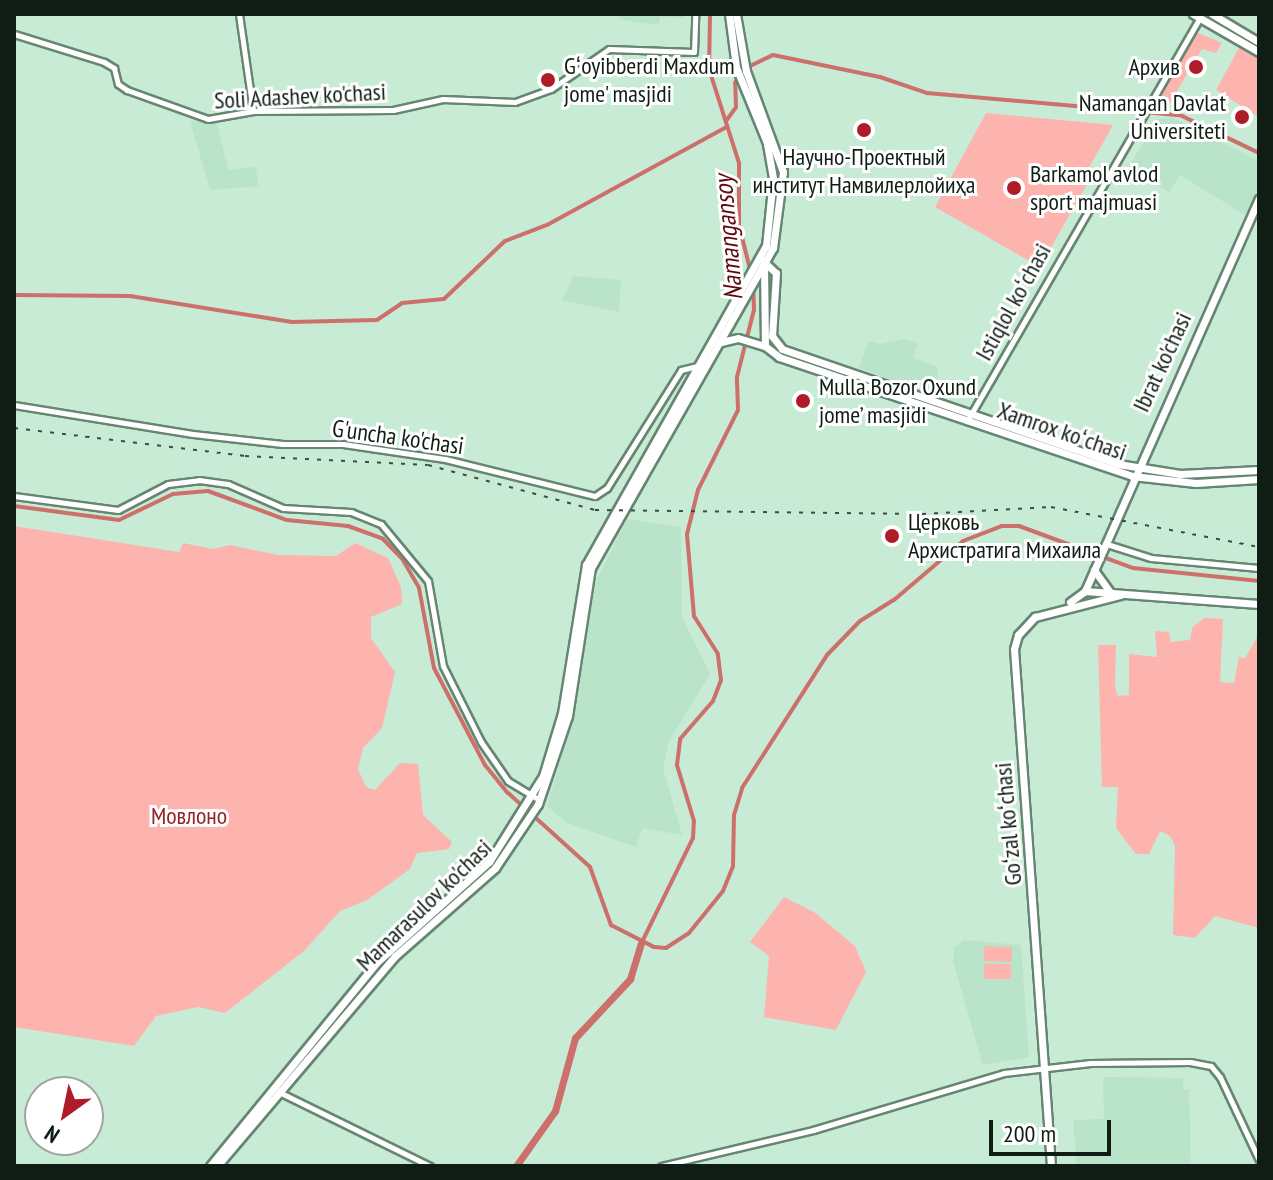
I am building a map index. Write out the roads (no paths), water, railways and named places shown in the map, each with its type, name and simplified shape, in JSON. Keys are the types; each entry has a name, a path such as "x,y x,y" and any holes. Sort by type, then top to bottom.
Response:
{"main road":[{"path":"729,14 740,71 767,143 773,178 762,265 765,346"},
{"path":"736,14 744,61 740,71 783,172 773,248 776,273 772,336 776,345 969,417"},
{"path":"1212,14 1259,42"},
{"path":"1199,15 1259,52"},
{"name":"Ibrat ko'chasi","path":"1085,591 1108,544 1134,472 1259,199"},
{"path":"747,289 773,248"},
{"path":"762,265 776,273"},
{"name":"Mamarasulov ko'chasi","path":"702,366 720,342 747,289"},
{"name":"Mamarasulov ko'chasi","path":"274,1090 395,956 494,870 522,824 535,800 568,716 591,568 747,289"},
{"name":"Xamrox koʻchasi","path":"720,342 738,338 765,346 779,357 1134,472 1184,482 1259,479"},
{"path":"1134,472 1180,474 1259,470"},
{"path":"1095,567 1111,593"},
{"path":"1065,606 1085,591 1259,604"},
{"path":"1065,606 1120,595"},
{"name":"Goʻzal koʻchasi","path":"1051,1166 1014,649 1018,635 1035,617 1065,606"},
{"path":"210,1166 274,1090"},
{"path":"217,1166 274,1090"}],"street":[{"path":"239,14 253,111"},
{"name":"Soli Adashev ko'chasi","path":"14,34 110,65 122,87 195,117 253,111 393,110 443,99 515,102 551,89 609,49 694,52 695,14"},
{"name":"Istiqlol koʻchasi","path":"969,417 1199,15"},
{"name":"G'uncha ko'chasi","path":"14,405 258,442 343,444 445,459 595,496 607,488 681,370 702,366"},
{"path":"14,496 118,510 168,484 199,480 228,484 283,508 351,512 381,524 428,581 443,666 478,737 508,781 535,800"},
{"path":"1108,544 1151,558 1259,568"},
{"path":"661,1166 813,1130 986,1077 1046,1066 1190,1062 1211,1066 1259,1160"},
{"path":"274,1090 430,1166"}],"waterway":[{"name":"Namangansoy","path":"710,14 709,69 739,163 739,225 751,273"},
{"path":"726,121 736,107 735,83 742,70 773,55 880,77 927,93 1180,115 1259,153"},
{"path":"14,295 130,296 292,322 377,320 402,303 444,299 505,241 547,225 727,127"},
{"name":"Namangansoy","path":"641,944 693,838 694,821 677,765 680,739 713,701 721,680 718,654 694,616 687,534 698,490 738,410 737,377 754,310 753,286"},
{"path":"14,506 119,520 173,494 208,491 287,520 348,526 383,539 403,560 419,588 434,668 485,765 507,792 590,867 611,925 654,947 666,948 689,933 723,891 733,866 734,815 742,788 827,655 860,621 894,600 963,541 1002,526 1019,526 1133,568 1259,581"},
{"path":"516,1166 555,1111 575,1038 630,979 641,944"}],"railway":[{"path":"14,428 245,456 428,465 595,510 922,514 1051,507 1259,547"}],"place":[{"name":"Архив","path":"1196,67"},
{"name":"Gʻoyibberdi Maxdum jome' masjidi","path":"548,80"},
{"name":"Namangan Davlat Universiteti","path":"1242,117"},
{"name":"Научно-Проектный институт Намвилерлойиҳа","path":"864,130"},
{"name":"Barkamol avlod sport majmuasi","path":"1014,188"},
{"name":"Mulla Bozor Oxund jome’ masjidi","path":"803,401"},
{"name":"Церковь Архистратига Михаила","path":"892,536"}],"park label":[{"name":"Мовлоно","path":"189,816"}]}
